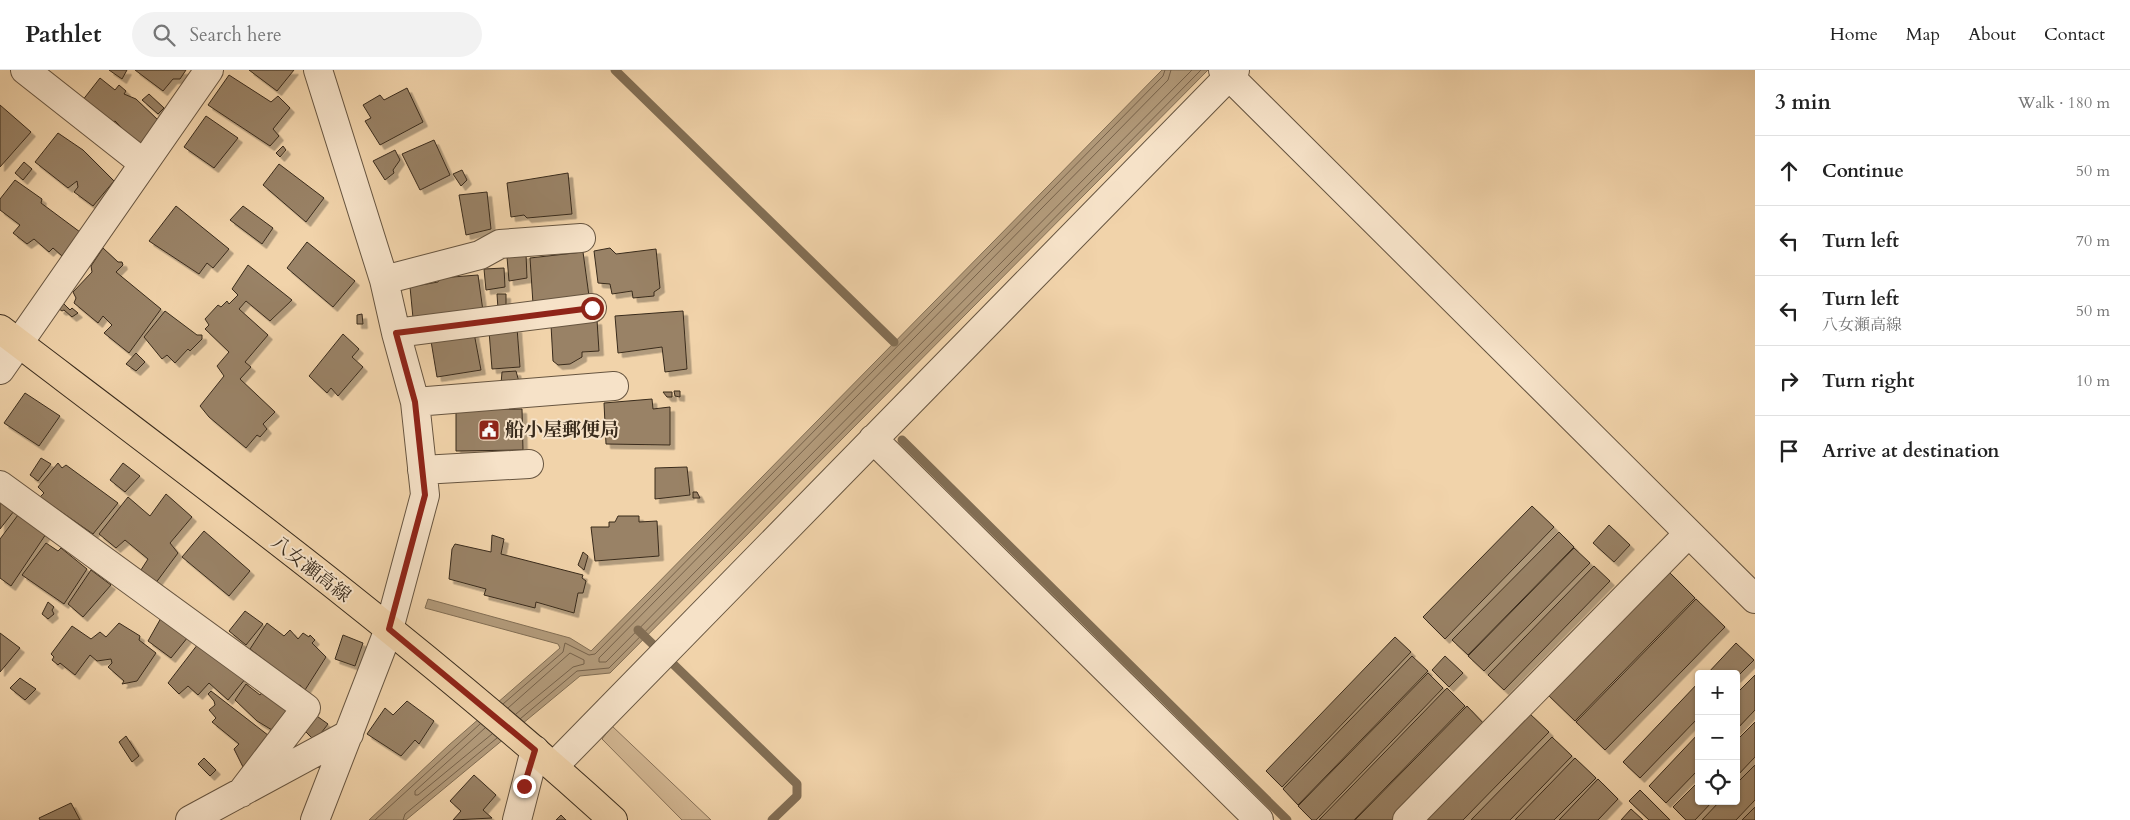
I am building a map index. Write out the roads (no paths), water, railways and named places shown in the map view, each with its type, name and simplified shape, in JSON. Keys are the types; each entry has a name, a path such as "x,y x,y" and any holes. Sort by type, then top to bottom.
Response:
{"main road":[{"name":"八女瀬高線","path":"10,337 389,629 544,758 613,820"}],"street":[{"path":"25,70 143,163"},
{"path":"0,370 10,337 143,163 209,70"},
{"path":"315,820 389,629 425,495 415,402 384,280 318,70"},
{"path":"517,820 544,758 872,439 1229,72 1688,534 1755,599"},
{"path":"384,280 480,255 500,244 580,238"},
{"path":"396,333 592,308"},
{"path":"415,402 614,386"},
{"path":"872,439 1259,820"},
{"path":"422,470 529,464"},
{"path":"0,485 306,708 240,793"},
{"path":"1408,820 1688,534"},
{"path":"190,820 349,734"}],"water":[{"path":"1162,70 1208,70 610,673 580,676 406,820 369,820 449,745 560,648 558,644 425,608 428,599 570,638 591,651"}],"waterway":[{"path":"615,70 894,342"},
{"path":"902,440 1287,820"},
{"path":"638,630 797,784 797,796 772,820"}],"place":[{"name":"船小屋郵便局","path":"489,430"}]}
